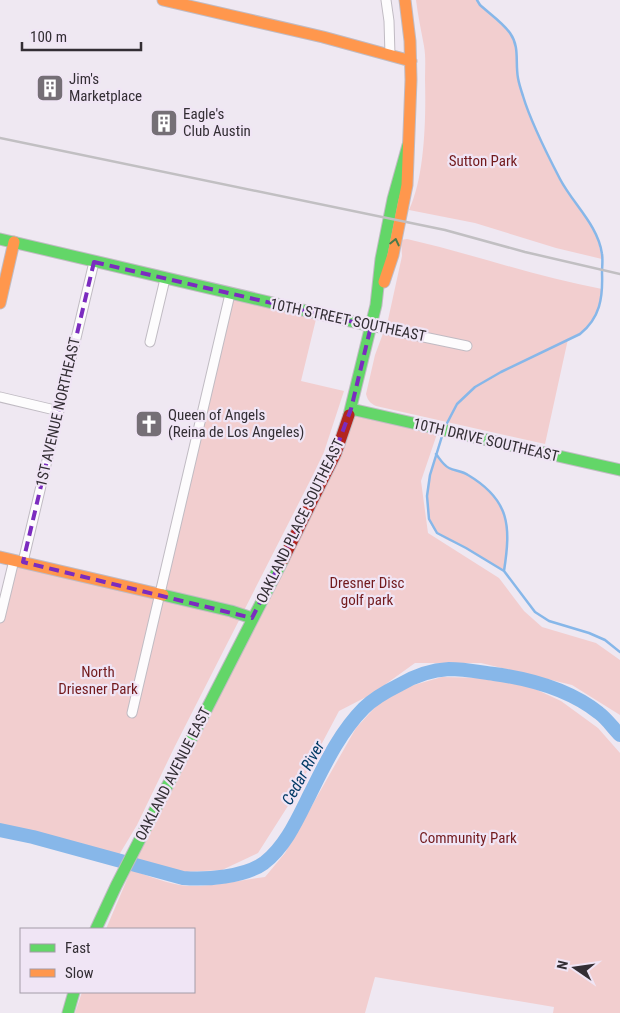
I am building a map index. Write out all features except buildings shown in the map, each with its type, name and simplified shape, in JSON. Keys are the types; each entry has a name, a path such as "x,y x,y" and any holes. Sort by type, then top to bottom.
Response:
{"main road":[{"path":"163,0 411,60"},
{"name":"OAKLAND PLACE SOUTHEAST","path":"252,618 342,439 376,305 392,255 407,185 411,107 411,60 405,0"},
{"name":"10TH STREET SOUTHEAST","path":"0,239 371,326"},
{"path":"0,303 14,242"},
{"name":"10TH DRIVE SOUTHEAST","path":"351,409 620,470"},
{"path":"0,557 231,611 252,618"},
{"name":"OAKLAND AVENUE EAST","path":"96,928 252,618"},
{"path":"68,1013 74,993"}],"street":[{"path":"386,0 390,28 390,55"},
{"name":"1ST AVENUE NORTHEAST","path":"0,618 18,561 59,411 94,262"},
{"path":"150,342 165,279"},
{"path":"132,713 230,294"},
{"name":"10TH STREET SOUTHEAST","path":"371,326 467,346"},
{"path":"0,397 59,411"}],"highlighted area":[{"path":"94,262 371,326 351,409 329,468 252,618 23,562"}],"green space":[{"name":"Sutton Park","path":"416,0 477,0 510,33 515,44 518,77 523,98 561,182 597,236 602,259 556,248 475,223 409,210 418,181 425,129 425,54"},
{"path":"407,239 553,278 602,289 597,314 593,320 577,335 568,339 545,444 376,406 368,400 366,394 375,355 388,320 402,256 401,240"},
{"name":"North Driesner Park","path":"230,294 317,315 301,381 344,391 324,452 137,825 116,860 0,830 0,619 14,560 160,594"},
{"name":"Dresner Disc golf park","path":"355,416 437,434 421,481 428,533 499,578 524,611 542,627 596,643 620,660 620,715 572,685 481,663 415,663 372,694 339,711 293,798 258,853 222,870 183,872 134,861"},
{"path":"436,454 447,467 466,474 482,484 500,504 507,527 504,571 464,547 443,538 432,526 427,506 429,483"},
{"name":"Community Park","path":"442,677 487,678 533,688 561,701 598,728 620,753 620,1013 553,1013 554,1007 375,977 365,1013 75,1013 82,993 195,993 195,928 106,928 131,870 166,882 187,886 265,877 285,853 356,728 379,703 407,687"}],"waterway":[{"path":"445,427 457,404 475,387 501,372 580,334 587,328 599,307 602,291 602,254 600,243 590,224 565,188 535,128 519,82 513,38 504,26 480,5 477,0"},
{"path":"443,433 430,475 427,496 429,519 437,533 504,571 535,612 549,621 605,640 620,652"},
{"path":"436,454 447,467 466,474 482,484 500,504 507,527 504,571"},
{"name":"Cedar River","path":"0,830 33,837 183,878 214,878 247,872 264,863 285,840 321,771 355,717 372,701 410,679 429,672 442,670 466,670 508,676 550,687 588,705 602,715 620,735"}],"railway":[{"path":"0,138 445,230 525,252 620,274"}],"traffic: fast":[{"path":"349,415 376,305 381,259 393,199 408,145"},
{"path":"0,239 371,326"},
{"path":"351,409 620,470"},
{"path":"96,928 116,886 283,560"},
{"path":"163,595 231,611 252,618"},
{"path":"68,1013 74,993"}],"traffic: slow":[{"path":"163,0 323,37 411,61"},
{"path":"384,282 393,255 407,185 411,80 410,41 405,0"},
{"path":"0,303 14,242"},
{"path":"0,557 163,595"}],"traffic: jam":[{"path":"283,560 336,453 349,415"}],"place":[{"name":"Jim's Marketplace","path":"50,88"},
{"name":"Eagle's Club Austin","path":"164,123"},
{"name":"Queen of Angels (Reina de Los Angeles)","path":"149,424"}]}
